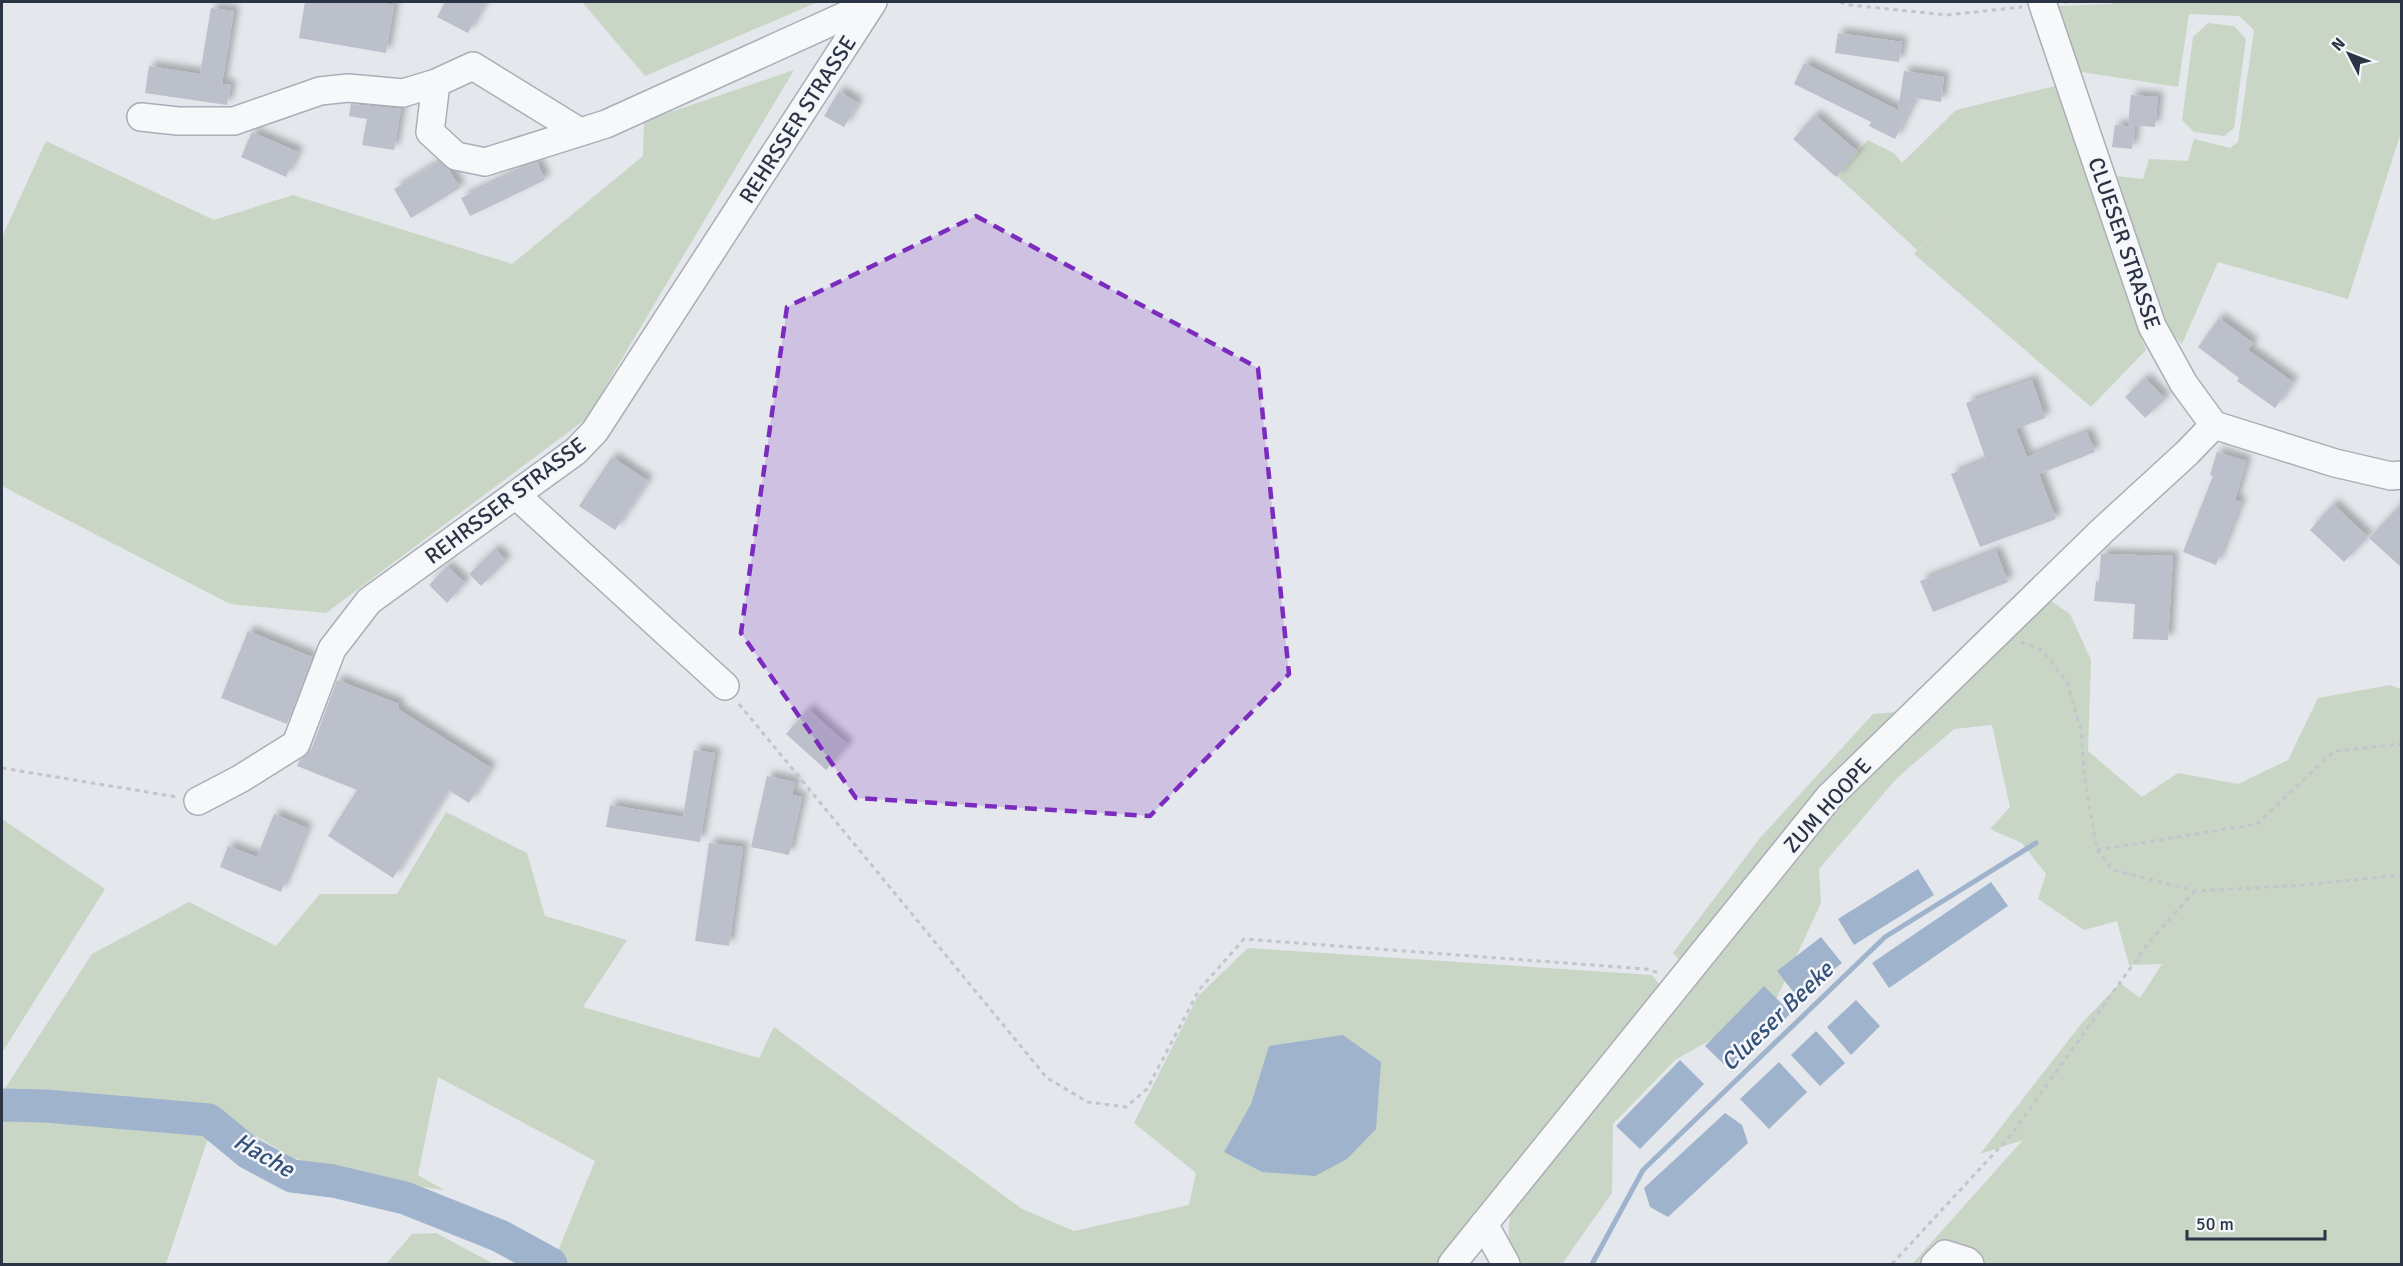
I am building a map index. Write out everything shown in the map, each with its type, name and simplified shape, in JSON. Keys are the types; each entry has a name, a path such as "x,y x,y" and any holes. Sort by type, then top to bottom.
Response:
{"street":[{"path":"436,83 430,132 456,156 485,162 606,124 872,3"},
{"name":"REHRSSER STRASSE","path":"198,801 240,779 296,744 332,649 369,602 576,451 595,431 872,3"},
{"name":"CLUESER STRASSE","path":"2043,3 2151,326 2184,384 2214,425"},
{"path":"141,117 178,121 234,120 320,91 348,88 403,93 436,83 473,66 580,132"},
{"path":"2214,425 2335,463 2391,476 2402,476"},
{"name":"ZUM HOOPE","path":"1452,1264 1829,797 2214,425"},
{"path":"516,495 725,686"},
{"path":"1484,1224 1506,1264"},
{"path":"1935,1264 1945,1254 1970,1264"}],"path":[{"path":"1840,2 1947,15 2043,3"},
{"path":"2012,644 2023,642 2042,650 2067,682 2080,730 2085,781 2097,850 2113,870 2195,891 2303,885 2402,875"},
{"path":"725,686 1047,1078 1088,1102 1126,1107 1147,1089 1199,990 1245,939 1646,969"},
{"path":"2097,850 2258,824 2334,751 2402,744"},
{"path":"2,768 198,801"},
{"path":"1892,1264 2011,1135 2149,942 2195,891"}],"highlighted area":[{"path":"976,216 1258,368 1289,674 1150,816 856,798 741,633 787,307"}],"green space":[{"path":"582,2 818,2 645,76"},
{"path":"2121,2 2401,2 2401,132 2348,299 2218,262 2182,344 2161,325 2117,176 2143,179 2149,159 2188,161 2194,139 2230,148 2238,142 2254,30 2239,16 2189,14 2178,87 2075,71 2056,6"},
{"path":"2208,23 2234,26 2246,39 2234,128 2224,136 2194,132 2182,120 2193,37"},
{"path":"794,70 586,419 326,613 230,604 2,486 2,237 46,141 214,220 293,195 512,264 643,156 644,121"},
{"path":"2055,86 2146,350 2091,407 1914,254 1954,209 1917,250 1836,175 1868,140 1895,154 1902,163 1956,110"},
{"path":"2045,597 2070,614 2091,660 2088,751 2142,797 2178,773 2238,784 2288,760 2318,698 2390,685 2401,689 2401,1264 1912,1264 2023,1140 1980,1154 2081,1024 2120,983 2140,998 2162,964 2129,965 2117,921 2084,930 2038,899 2046,874 2022,843 1990,829 2010,807 1992,725 1954,729 1897,778 1819,869 1821,903 1774,1004 1675,1060 1613,1124 1612,1193 1562,1264 1518,1264 1508,1244 1510,1212 1834,801"},
{"path":"1896,712 1823,793 1683,964 1673,953 1760,838 1873,714"},
{"path":"446,812 527,853 545,916 627,940 583,1007 759,1058 774,1027 1022,1209 1074,1231 1189,1205 1196,1173 1134,1123 1198,996 1248,948 1652,975 1661,987 1444,1264 566,1264 555,1258 595,1161 438,1077 418,1175 444,1190 373,1180 293,1158 256,1136 207,1141 166,1264 2,1264 2,1093 92,954 189,902 276,946 320,894 397,894"},
{"path":"2,819 105,889 3,1051 2,1051"},
{"path":"436,1233 494,1264 386,1264 412,1234"}],"water":[{"path":"1918,869 1934,895 1854,945 1838,919"},
{"path":"1991,882 2008,906 1889,988 1872,963"},
{"path":"1821,937 1842,963 1798,998 1777,971"},
{"path":"1764,986 1791,1013 1732,1072 1705,1046"},
{"path":"1856,1000 1880,1026 1851,1055 1827,1027"},
{"path":"1816,1031 1845,1063 1820,1086 1791,1055"},
{"path":"1343,1035 1381,1062 1376,1129 1347,1159 1315,1176 1262,1172 1224,1152 1251,1104 1269,1046"},
{"path":"1680,1060 1704,1084 1640,1149 1616,1126"},
{"path":"1779,1062 1807,1092 1769,1129 1740,1099"},
{"path":"1725,1113 1742,1125 1748,1143 1668,1217 1650,1207 1644,1188"}],"building":[{"path":"305,2 376,2 394,5 386,53 299,38"},
{"path":"445,2 485,2 468,33 437,17"},
{"path":"211,8 234,11 222,84 231,85 227,105 145,93 149,66 200,74"},
{"path":"1838,33 1902,42 1899,62 1835,53"},
{"path":"1804,63 1898,110 1904,71 1944,77 1941,102 1915,98 1895,139 1869,126 1871,122 1794,84"},
{"path":"839,91 858,103 844,127 824,116"},
{"path":"2131,95 2158,97 2155,127 2128,125"},
{"path":"351,104 401,109 394,150 362,145 367,119 349,116"},
{"path":"1815,115 1858,152 1836,177 1793,139"},
{"path":"2115,125 2135,127 2132,149 2112,147"},
{"path":"252,132 298,152 286,177 241,157"},
{"path":"439,162 449,170 460,188 411,218 394,189"},
{"path":"537,162 545,180 470,216 461,198"},
{"path":"2219,318 2253,343 2248,350 2293,382 2275,408 2237,381 2239,378 2198,347"},
{"path":"2145,378 2165,399 2145,418 2125,397"},
{"path":"2032,380 2045,418 2016,429 2027,457 2087,432 2095,452 2039,474 2056,519 1980,547 1951,474 1986,460 1966,403"},
{"path":"2217,452 2246,461 2235,500 2241,502 2216,565 2183,552 2213,476 2210,475"},
{"path":"612,457 648,481 615,530 579,506"},
{"path":"2402,503 2402,568 2369,538"},
{"path":"2333,504 2368,537 2344,562 2310,530"},
{"path":"495,549 506,561 481,586 469,574"},
{"path":"1996,551 2008,582 1933,612 1920,581"},
{"path":"2101,554 2173,556 2168,640 2133,639 2135,604 2094,601 2096,581 2099,582"},
{"path":"447,566 465,583 447,603 429,585"},
{"path":"248,631 312,657 287,724 221,698"},
{"path":"337,680 399,704 398,709 491,768 469,803 448,790 393,878 328,836 357,790 297,766 311,750"},
{"path":"808,709 848,745 826,770 786,734"},
{"path":"694,750 715,753 700,842 606,827 610,805 683,817"},
{"path":"767,776 795,782 792,795 802,797 789,855 751,847"},
{"path":"274,814 307,828 281,892 220,867 228,846 257,857"},
{"path":"709,843 743,847 729,946 695,941"}],"waterway":[{"name":"Clueser Beeke","path":"1592,1264 1643,1170 1885,937 2036,843"},
{"name":"Hache","path":"2,1105 46,1106 209,1120 249,1153 292,1176 333,1181 405,1198 500,1236 551,1264"}]}
